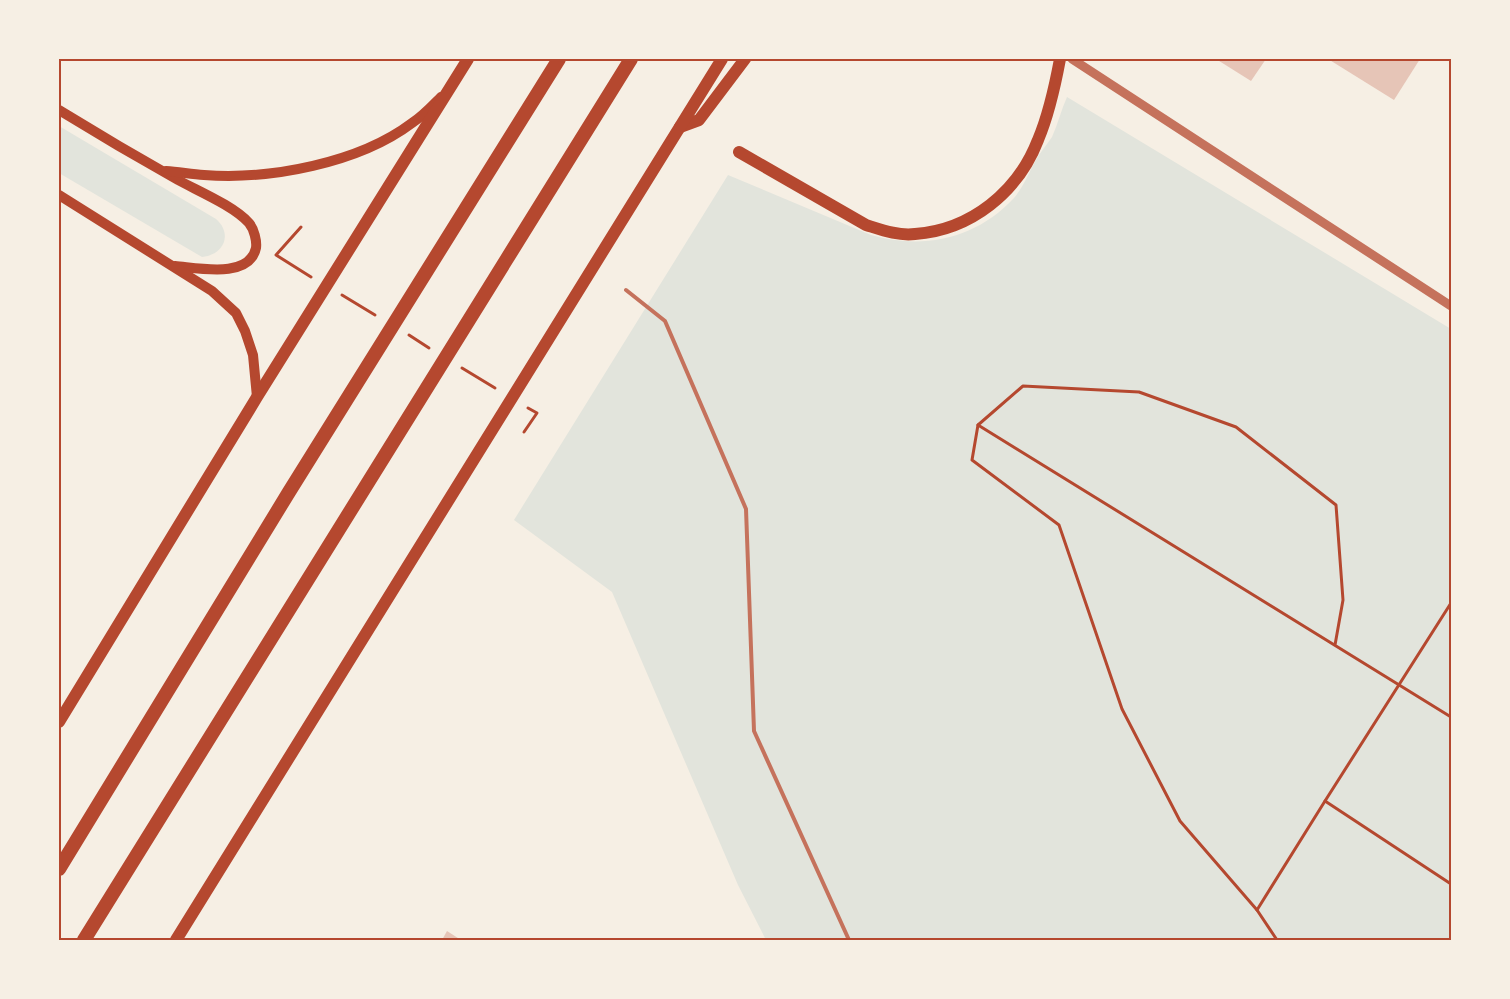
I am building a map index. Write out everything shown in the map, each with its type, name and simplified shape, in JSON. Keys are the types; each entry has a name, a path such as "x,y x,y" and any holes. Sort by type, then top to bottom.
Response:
{"highway":[{"path":"59,868 559,59"},
{"path":"84,940 631,59"},
{"path":"59,852 113,779"}],"main road":[{"path":"59,722 257,397 468,59"},
{"path":"176,940 722,59"},
{"path":"680,127 699,120 745,59"},
{"path":"739,152 866,225 888,232 913,235 939,231 969,220 987,209 1006,191 1021,172 1038,141 1053,94 1060,59"},
{"path":"160,170 205,176 242,175 279,172 343,159 376,144 412,123 448,91"},
{"path":"59,110 232,210 250,224 257,242 254,257 242,266 226,270 175,266"},
{"path":"59,195 175,266 212,291 236,313 245,330 253,355 257,397"}],"street":[{"path":"1072,59 1451,306"}],"lane":[{"path":"626,290 665,321 746,509 754,731 849,940"}],"path":[{"path":"276,255 301,227"},
{"path":"1277,940 1258,910 1180,820 1122,710 1059,525 972,460 978,425 1023,386 1140,392 1236,427 1336,505 1343,600 1335,645"},
{"path":"524,432 537,413"},
{"path":"978,425 1451,717"},
{"path":"1258,910 1451,603"},
{"path":"1325,801 1451,884"}],"shaded area":[{"path":"1067,97 1451,329 1451,940 766,940 738,885 612,592 514,520 728,175 871,235 910,241 948,238 966,232 983,223 1014,198 1039,155 1052,137"},
{"path":"59,126 216,219 224,231 224,243 221,248 210,255 202,257 59,173"}],"building":[{"path":"1216,59 1266,59 1251,81"},
{"path":"1328,59 1420,59 1394,100"},
{"path":"447,931 461,940 442,940"}]}
